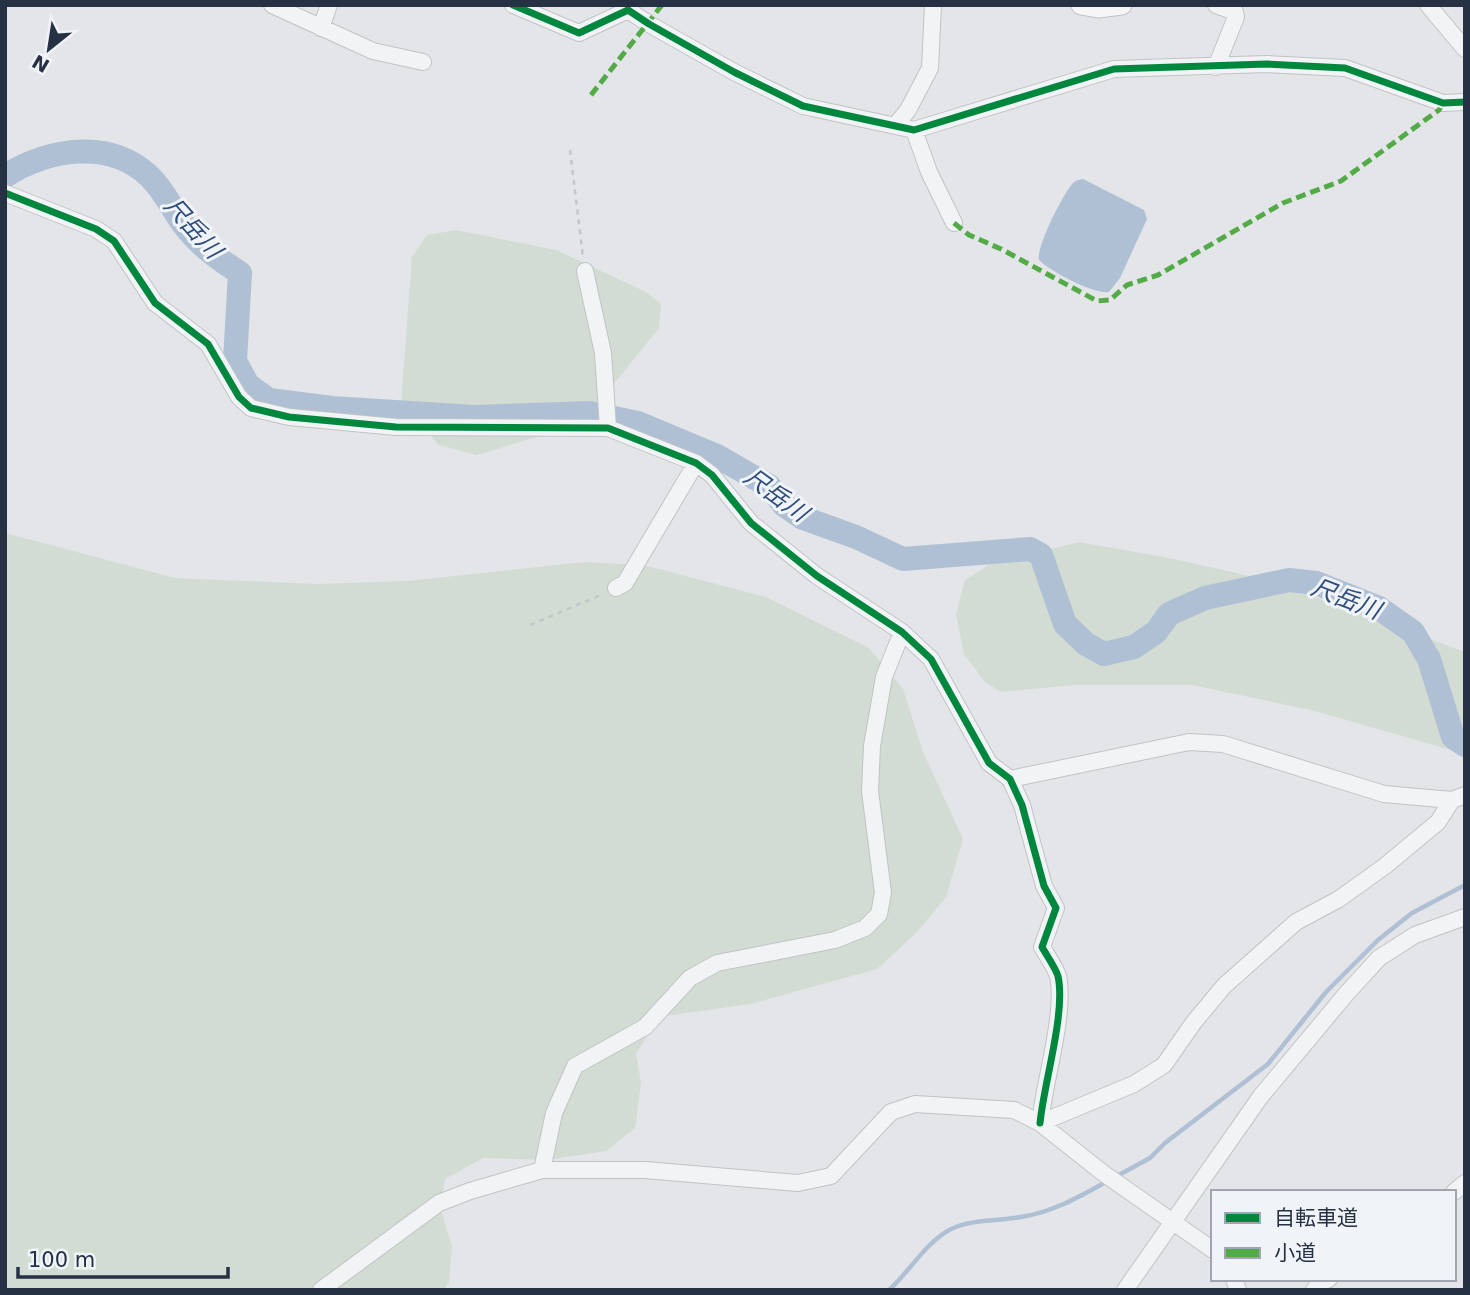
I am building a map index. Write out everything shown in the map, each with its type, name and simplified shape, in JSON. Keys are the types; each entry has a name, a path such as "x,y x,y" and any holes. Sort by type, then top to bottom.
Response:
{"main road":[{"path":"1081,5 1098,8 1122,5"}],"street":[{"path":"272,5 373,51 423,62"},
{"path":"321,27 329,5"},
{"path":"513,5 579,33 628,10 734,72 803,106 914,130 1114,69 1267,64 1345,68 1443,103 1465,102"},
{"path":"895,126 913,102 930,68 933,5"},
{"path":"1216,5 1231,9 1236,17 1216,67"},
{"path":"1428,5 1465,49"},
{"path":"914,130 929,172 954,223"},
{"path":"5,193 96,229 114,241 155,303 208,344 239,397 251,408 289,417 396,427 608,428 696,463 712,475 751,523 817,576 902,632 931,659 989,763 1010,779 1022,805 1044,886 1056,908 1042,947 1058,974 1060,1005 1040,1123"},
{"path":"586,274 603,353 608,428"},
{"path":"620,586 696,463"},
{"path":"542,1170 554,1112 575,1066 645,1027 690,978 717,963 835,940 865,928 879,914 883,893 870,791 872,746 884,677 902,632"},
{"path":"1010,779 1189,742 1223,744 1384,794 1458,797"},
{"path":"1040,1123 1135,1084 1164,1065 1194,1022 1224,986 1296,922 1339,899 1385,866 1438,822 1458,797"},
{"path":"1125,1290 1261,1096 1347,993 1379,958 1415,936 1465,917"},
{"path":"321,1290 439,1203 470,1191 542,1170 645,1170 798,1182 831,1176 891,1112 915,1104 1014,1110 1040,1123 1103,1173 1211,1249"}],"path":[{"path":"570,150 586,274"},
{"path":"530,625 620,586"}],"shaded area":[{"path":"456,230 556,250 646,292 661,304 659,328 600,401 556,431 477,455 439,445 401,404 412,257 427,235"},
{"path":"5,533 175,578 316,584 407,581 585,562 643,565 766,597 869,648 903,689 923,752 963,839 946,897 917,932 877,969 750,1004 665,1016 647,1036 636,1054 641,1082 635,1128 606,1151 547,1160 483,1158 445,1179 440,1208 452,1246 449,1282 444,1290 5,1290"},
{"path":"1079,542 1174,559 1267,580 1465,652 1465,754 1311,710 1192,685 1074,685 1001,692 985,682 964,654 956,615 965,580 990,564"}],"water":[{"path":"1083,179 1144,210 1147,219 1120,278 1109,292 1093,290 1072,281 1039,260 1042,244 1057,209 1073,183"}],"waterway":[{"name":"尺岳川","path":"5,176 40,159 78,152 116,156 149,176 196,239 240,273 235,361 248,385 269,400 332,408 474,417 590,413 638,423 717,456 769,486 784,505 803,518 856,537 903,559 1030,549 1041,555 1065,624 1086,644 1104,654 1134,647 1156,632 1169,614 1205,598 1289,580 1316,583 1379,608 1413,632 1429,659 1453,737 1465,745"},
{"path":"1117,1176 1150,1158 1165,1143 1268,1064 1326,992 1378,940 1412,913 1465,885"},
{"path":"889,1290 926,1249 951,1229 968,1223 1044,1212 1106,1182"}],"marked path":[{"path":"591,95 662,5"},
{"path":"954,223 969,235 1001,249 1097,301 1110,300 1127,285 1158,275 1283,203 1341,181 1439,110 1443,103"}],"cycle path":[{"path":"513,5 579,33 628,10 734,72 803,106 914,130 1114,69 1267,64 1345,68 1443,103 1465,102"},
{"path":"5,193 96,229 114,241 155,303 208,344 239,397 251,408 289,417 396,427 608,428 696,463 712,475 751,523 817,576 902,632 931,659 989,763 1010,779 1022,805 1044,886 1056,908 1042,947 1057,973 1060,991 1057,1028 1040,1123"}]}
